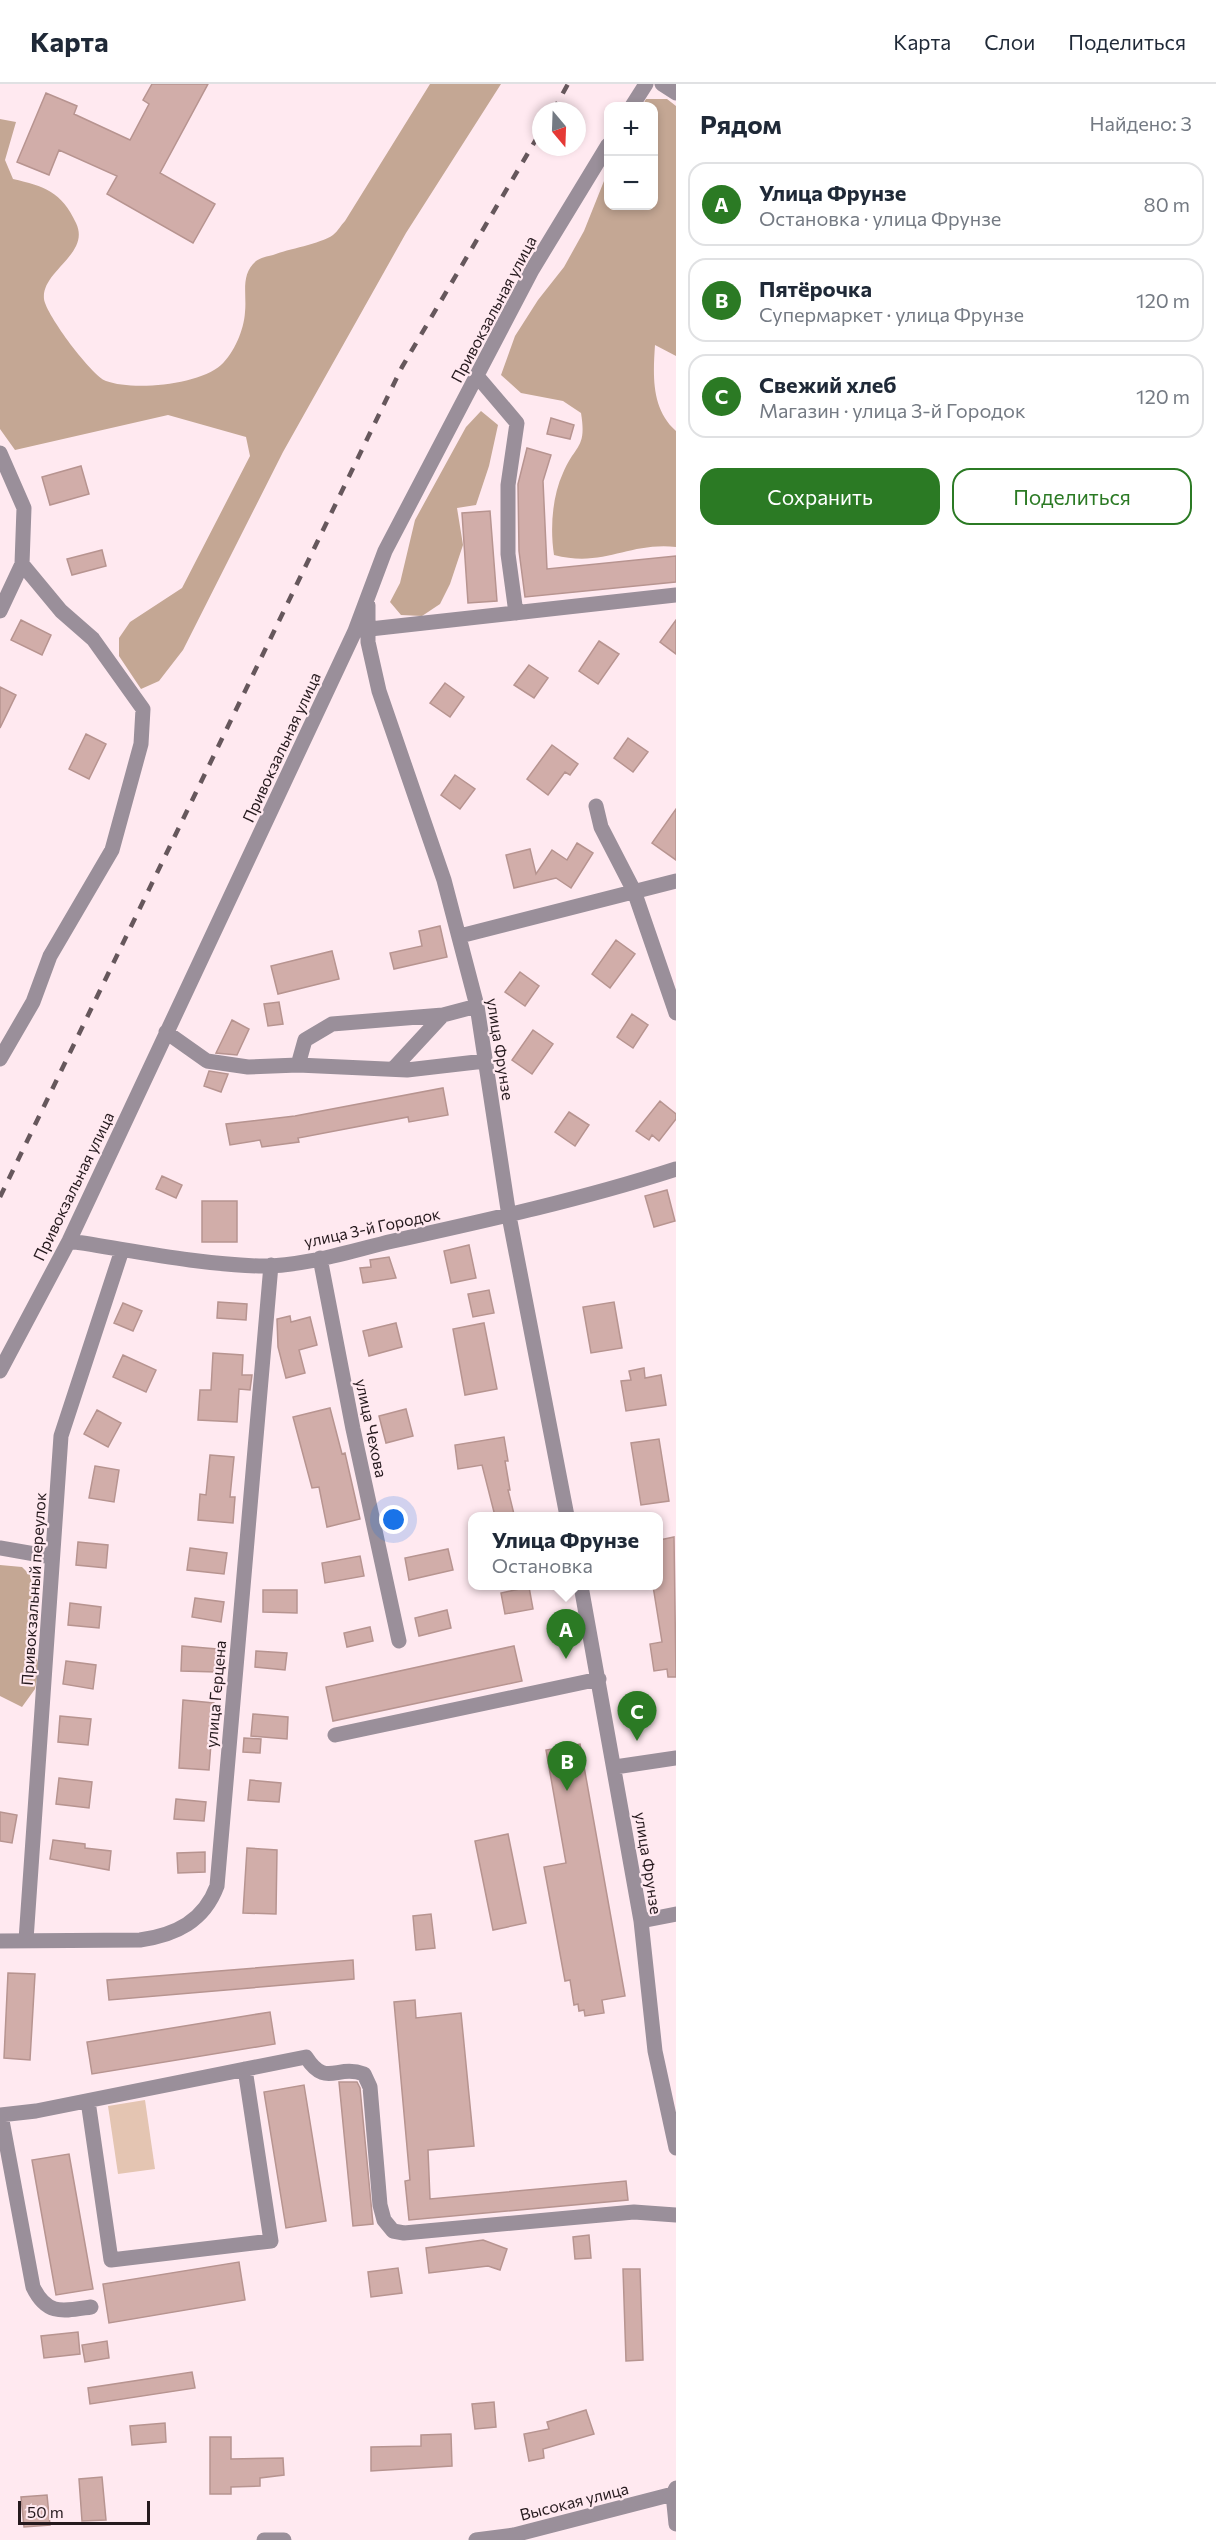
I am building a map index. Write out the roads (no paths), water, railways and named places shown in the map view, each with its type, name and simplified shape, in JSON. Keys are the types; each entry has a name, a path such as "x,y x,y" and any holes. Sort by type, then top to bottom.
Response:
{"street":[{"path":"635,102 646,84"},
{"path":"662,84 676,93"},
{"name":"Привокзальная улица","path":"0,1371 69,1241 166,1032 362,630 369,596 385,551 532,270 604,154"},
{"path":"477,376 517,423 508,485 508,554 516,612"},
{"path":"0,453 24,508 22,564 0,611"},
{"path":"0,1059 33,1002 50,956 112,850 141,744 143,709 93,639 61,611 22,564"},
{"path":"362,630 676,595"},
{"name":"улица Фрунзе","path":"362,630 379,691 444,880 477,1006 509,1216 566,1512"},
{"path":"596,806 601,827 634,891 676,1013"},
{"path":"460,936 676,882"},
{"path":"298,1065 305,1040 332,1024 443,1015 477,1006"},
{"path":"393,1069 443,1015"},
{"path":"166,1032 207,1061 248,1067 298,1065 393,1069 485,1061"},
{"name":"улица 3-й Городок","path":"69,1241 123,1250 271,1265 320,1257 509,1216 615,1189 676,1169"},
{"name":"Привокзальный переулок","path":"26,1940 61,1436 123,1250"},
{"name":"улица Чехова","path":"320,1257 353,1429 399,1641"},
{"name":"улица Герцена","path":"0,1941 140,1940 162,1937 181,1930 195,1919 211,1901 217,1886 271,1265"},
{"path":"0,1548 52,1557"},
{"name":"улица Фрунзе","path":"581,1590 599,1679 641,1921 655,2051 676,2148"},
{"path":"335,1735 599,1679"},
{"path":"615,1767 676,1758"},
{"path":"641,1921 676,1914"},
{"path":"91,2307 63,2311 48,2307 39,2300 33,2287 1,2115 88,2101 306,2057 315,2071 321,2074 354,2071 364,2074 370,2087 380,2205 384,2220 393,2231 404,2233 634,2212 676,2215"},
{"path":"88,2101 111,2260 271,2241 245,2069"},
{"path":"674,2491 676,2524"},
{"name":"Высокая улица","path":"476,2540 514,2535 674,2491"},
{"path":"264,2540 284,2540"}],"railway":[{"path":"558,102 568,84"},
{"path":"0,1197 402,367 532,146"}],"place":[{"name":"Улица Фрунзе","path":"566,1659"},
{"name":"Свежий хлеб","path":"637,1741"},
{"name":"Пятёрочка","path":"567,1791"}]}
